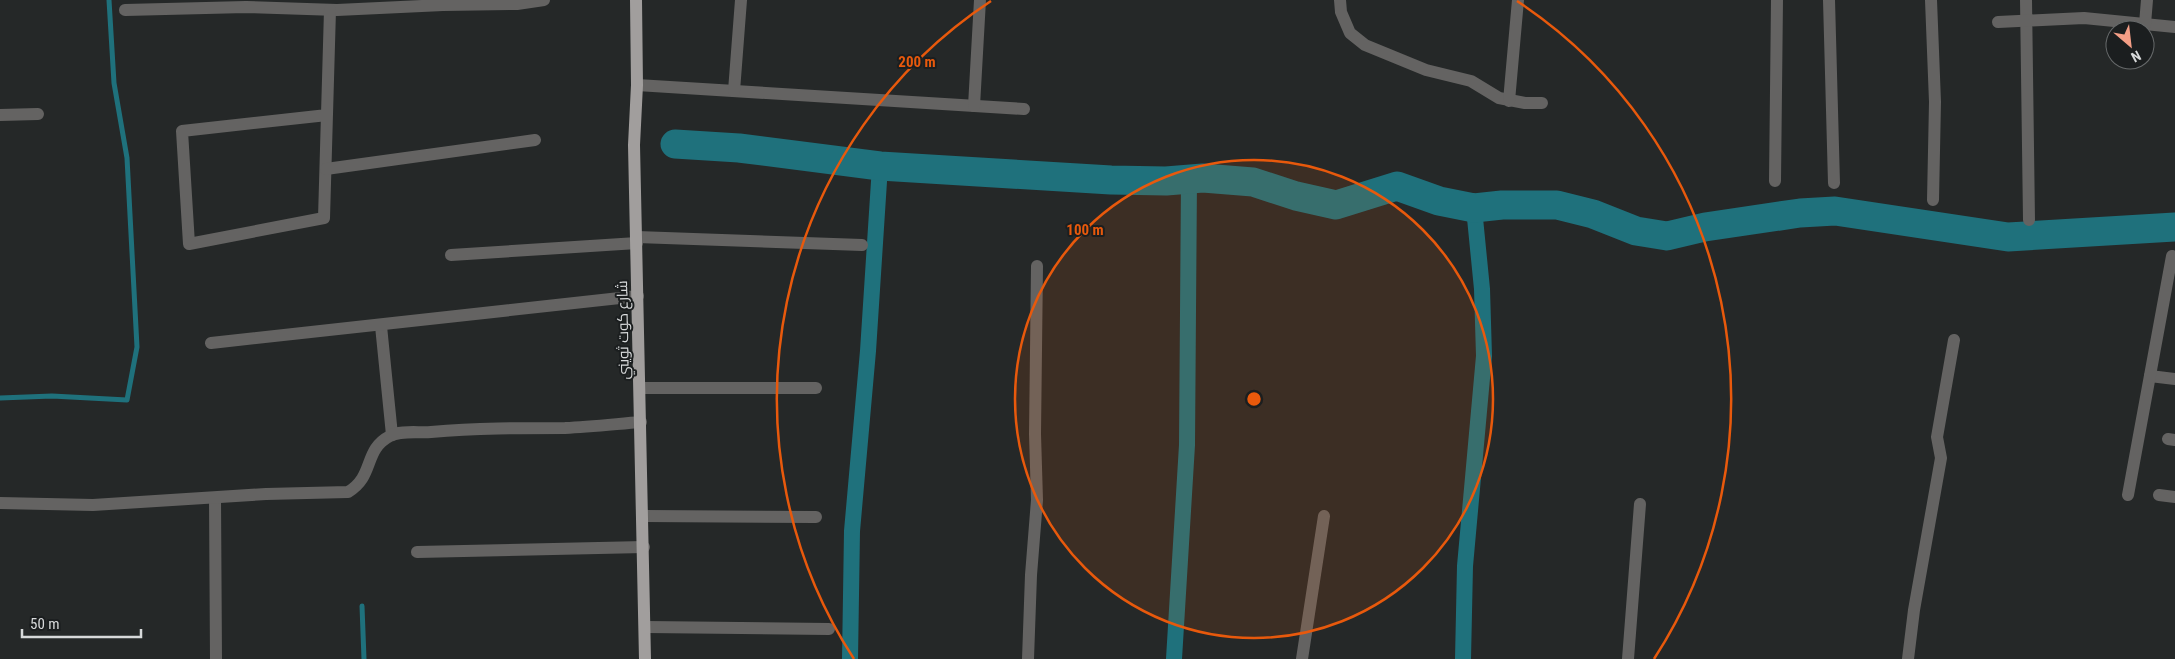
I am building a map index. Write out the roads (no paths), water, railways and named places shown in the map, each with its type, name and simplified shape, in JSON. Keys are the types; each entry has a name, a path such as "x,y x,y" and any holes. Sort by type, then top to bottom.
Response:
{"main road":[{"name":"شارع كوت ثويني","path":"636,0 637,85 634,145 644,516 645,659"}],"street":[{"path":"125,10 246,7 330,10 517,4 544,0"},
{"path":"734,90 741,0"},
{"path":"974,106 980,0"},
{"path":"1340,0 1341,12 1350,33 1365,45 1426,70 1471,81 1499,98 1509,101 1542,103"},
{"path":"1509,101 1518,0"},
{"path":"1775,181 1777,0"},
{"path":"1829,0 1834,183"},
{"path":"1931,0 1935,102 1934,200"},
{"path":"2026,0 2029,220"},
{"path":"2146,20 2148,0"},
{"path":"327,114 182,131 189,244 324,218 326,169 330,10"},
{"path":"1998,22 2084,18 2105,20"},
{"path":"2155,25 2175,27"},
{"path":"637,85 1024,109"},
{"path":"0,115 38,114"},
{"path":"326,169 535,140"},
{"path":"451,255 637,240 862,245"},
{"path":"2128,495 2172,256"},
{"path":"1028,659 1031,575 1038,500 1036,266"},
{"path":"211,343 381,326 638,296"},
{"path":"381,326 392,435"},
{"path":"1908,659 1914,610 1941,458 1937,437 1954,340"},
{"path":"2150,376 2175,380"},
{"path":"640,388 816,388"},
{"path":"0,503 93,505 348,492 364,478 373,451 380,442 392,435 458,429 566,428 641,422"},
{"path":"2160,495 2175,496"},
{"path":"215,498 216,659"},
{"path":"1628,659 1640,504"},
{"path":"644,516 816,517"},
{"path":"1302,659 1324,516"},
{"path":"417,552 644,547"},
{"path":"646,627 829,629"}],"waterway":[{"path":"0,398 52,396 127,400 137,347 127,158 114,83 109,0"},
{"path":"675,144 739,148 880,166 1111,180 1166,181 1203,178 1253,182 1296,196 1336,205 1397,186 1439,201 1474,208 1502,205 1557,205 1593,214 1636,231 1667,236 1705,227 1800,213 1835,211 2008,237 2175,227"},
{"path":"850,659 852,531 868,351 880,166"},
{"path":"1174,659 1187,445 1189,179"},
{"path":"1463,659 1465,566 1484,356 1482,289 1474,208"},
{"path":"362,606 364,659"}]}
